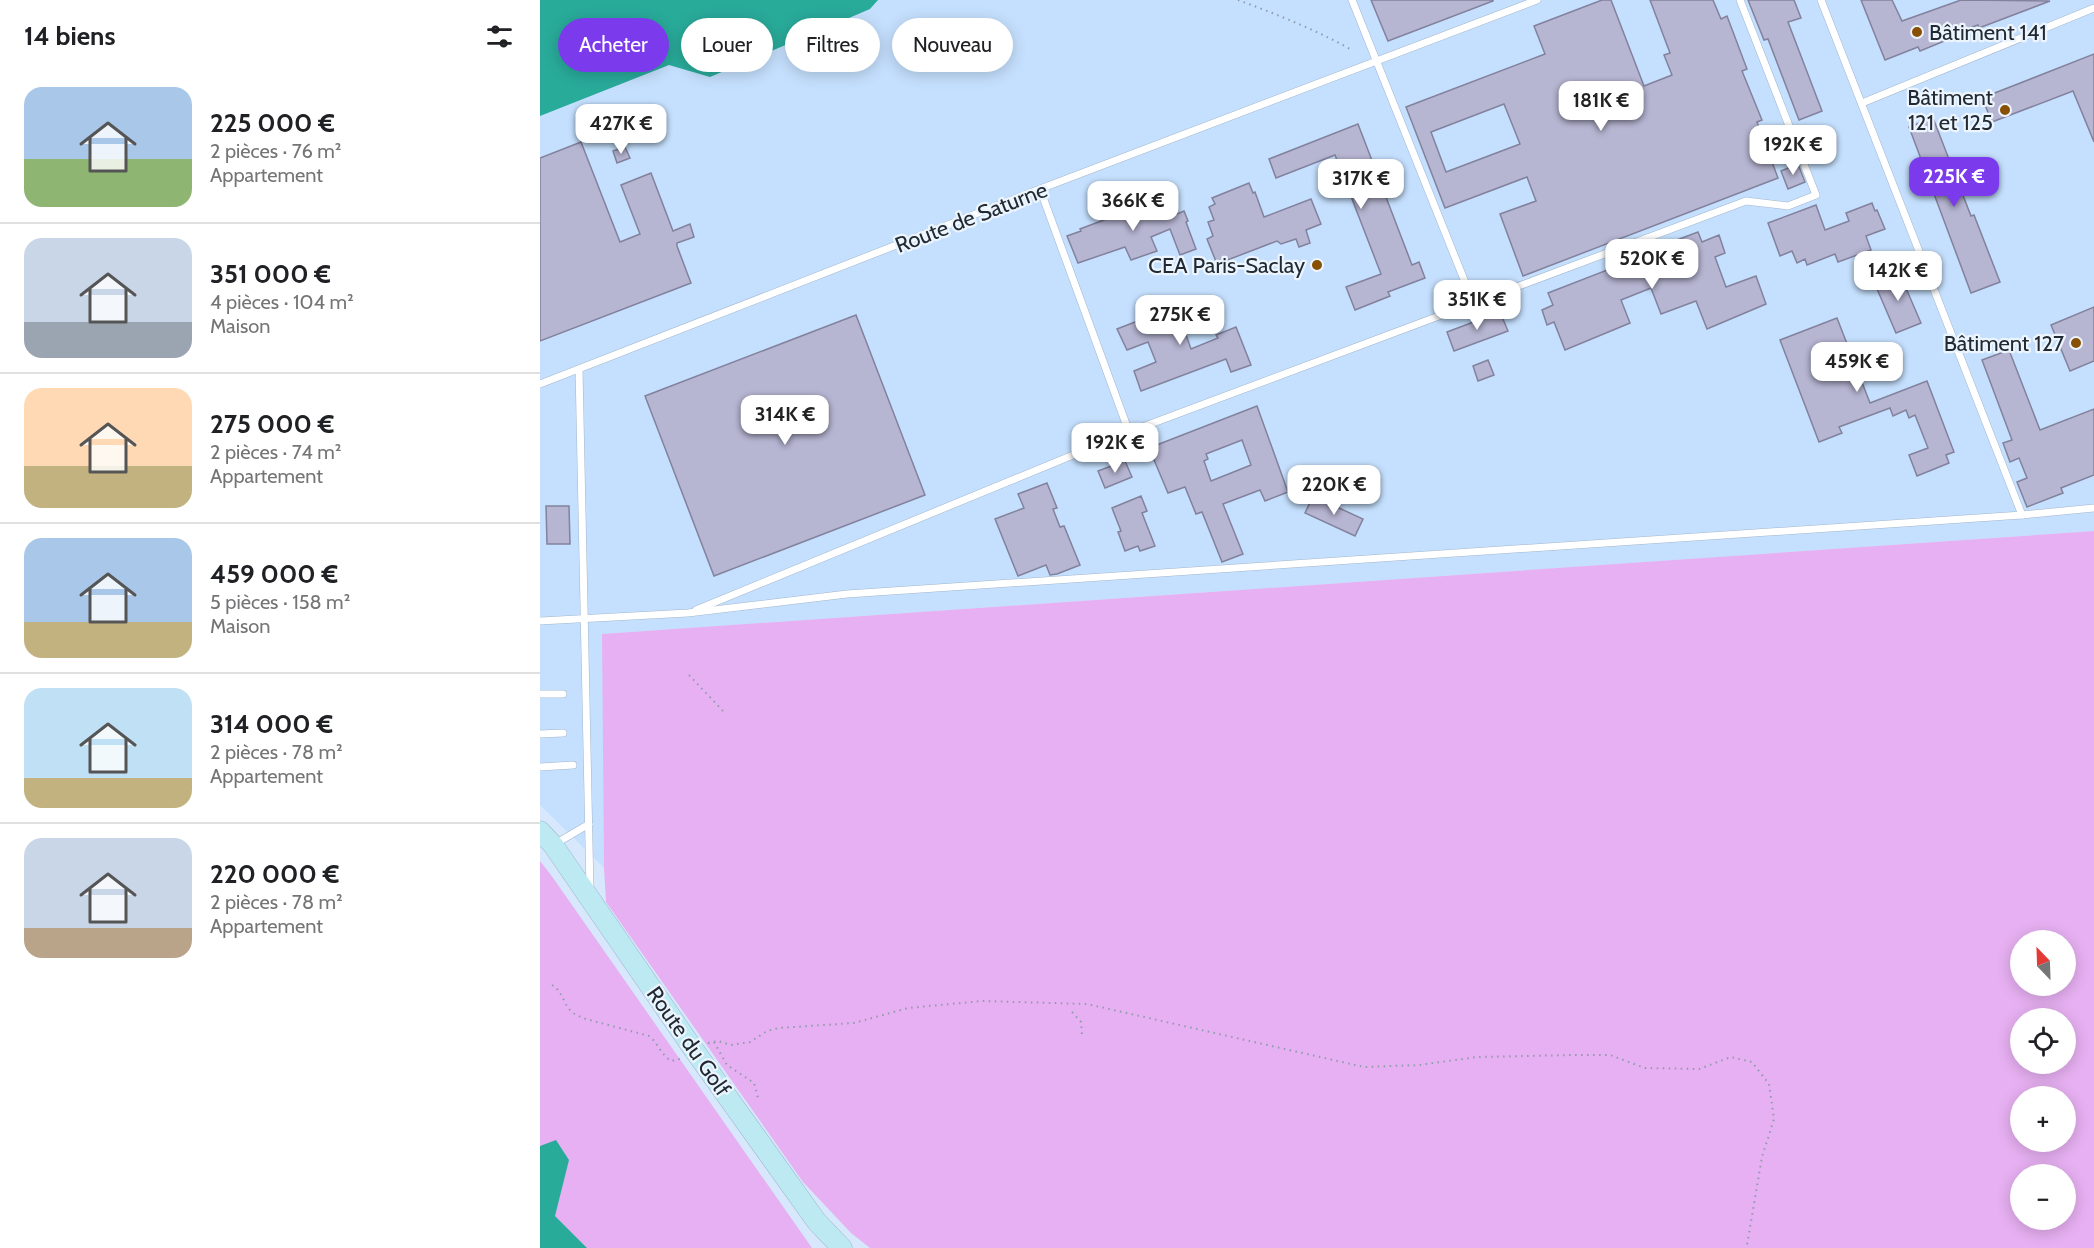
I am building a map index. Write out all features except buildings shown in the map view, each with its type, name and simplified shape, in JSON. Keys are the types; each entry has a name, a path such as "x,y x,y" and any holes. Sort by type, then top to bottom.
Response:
{"street":[{"name":"Route du Golf","path":"546,838 817,1221 842,1248"}],"lane":[{"path":"1352,0 1473,302"},
{"name":"Route de Saturne","path":"540,384 1040,189 1537,0"},
{"path":"688,613 1129,432 1473,302 1746,201 1788,206 1816,195 1740,0"},
{"path":"1821,0 2022,515"},
{"path":"1862,103 2094,8"},
{"path":"1040,189 1129,432"},
{"path":"579,369 591,885 589,897"},
{"path":"540,621 688,613 847,594 2022,515 2094,507"},
{"path":"540,694 562,694"},
{"path":"540,734 563,733"},
{"path":"540,767 573,765"},
{"path":"546,838 589,824"}],"path":[{"path":"1238,0 1296,22 1350,49"},
{"path":"689,675 723,711"},
{"path":"552,985 557,987 568,1008 578,1016 649,1036 657,1042 671,1061 676,1061 713,1041 726,1042 731,1045 750,1042 767,1031 779,1028 854,1023 908,1008 982,1001 1087,1004 1364,1067 1419,1065 1477,1057 1573,1054 1610,1055 1645,1068 1699,1069 1731,1057 1752,1062 1769,1084 1774,1119 1761,1157 1745,1248"},
{"path":"1072,1012 1081,1022 1082,1035"},
{"path":"713,1041 727,1065 754,1083 758,1098"}],"shaded area":[{"name":"CEA Paris-Saclay","path":"540,0 2094,0 2094,531 603,634 604,868 540,805"},
{"path":"540,0 878,0 870,9 849,18 785,18 785,45 773,50 773,18 681,18 681,69 669,65 669,18 558,18 558,72 651,72 540,116"},
{"path":"693,72 722,72 710,77"},
{"path":"2094,531 2094,1248 870,1248 851,1233 803,1182 606,902 602,634"},
{"path":"540,861 551,875 812,1248 540,1248"},
{"path":"556,1140 569,1160 555,1216 587,1248 540,1248 540,1146"}],"place":[{"name":"Bâtiment 141","path":"1917,32"},
{"name":"Bâtiment 121 et 125","path":"2005,110"},
{"name":"CEA Paris-Saclay","path":"1317,265"},
{"name":"Bâtiment 127","path":"2076,343"}]}
